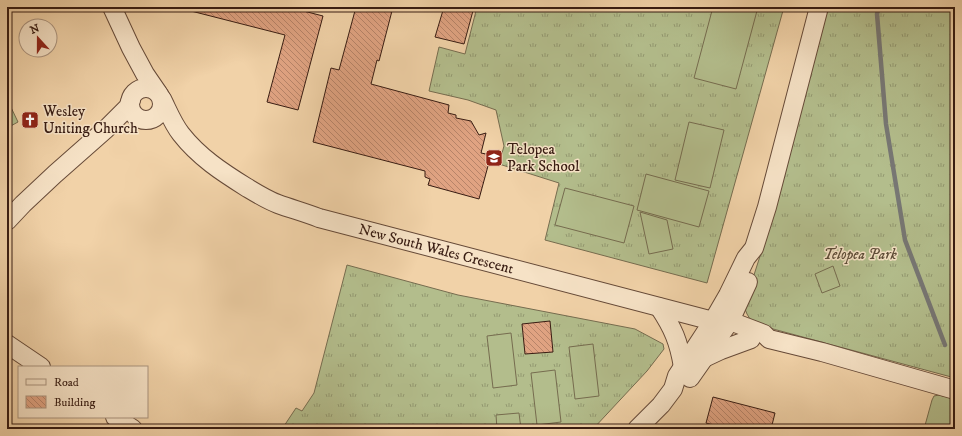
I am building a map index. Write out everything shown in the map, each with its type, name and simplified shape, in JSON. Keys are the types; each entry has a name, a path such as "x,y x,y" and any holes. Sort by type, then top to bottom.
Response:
{"street":[{"name":"New South Wales Crescent","path":"112,7 131,48 152,86 160,96 180,133 190,145 213,165 277,204 325,219 764,334 769,339 822,352 955,390"},
{"path":"673,389 684,385 704,358 722,324 728,295 746,258 754,248 767,207 819,7"},
{"path":"7,221 54,174 97,137 128,107 134,94 147,88 160,96 162,109 155,118 127,122 97,137"},
{"path":"131,100 133,114 146,120"},
{"name":"New South Wales Crescent","path":"146,120 157,122 180,133"},
{"path":"659,307 668,320 677,338 683,367"},
{"name":"New South Wales Crescent","path":"722,324 760,342 769,339"},
{"path":"637,429 661,405 673,389 677,376 683,367 722,324"},
{"path":"704,358 751,339"},
{"path":"7,344 40,366"},
{"path":"116,418 133,429"}],"green space":[{"path":"477,7 784,7 707,283 545,240 559,183 499,164 504,146 496,110 468,100 429,91 439,47 465,54"},
{"path":"713,7 758,7 736,89 694,78"},
{"name":"Telopea Park","path":"827,7 955,7 955,378 762,326 750,319 745,309"},
{"path":"7,99 18,122 7,128"},
{"path":"689,122 724,130 710,188 675,180"},
{"path":"646,174 709,191 699,227 637,210"},
{"path":"565,188 634,206 624,243 555,225"},
{"path":"640,212 667,220 673,249 649,254"},
{"path":"347,265 458,295 635,329 663,344 664,349 647,371 593,429 282,429 296,408 302,411 314,393"},
{"path":"833,266 840,286 822,293 815,274"},
{"path":"511,333 517,385 493,388 487,336"},
{"path":"593,344 599,396 575,399 569,347"},
{"path":"555,370 561,422 537,425 531,373"},
{"path":"939,395 955,399 955,429 924,429 932,400 934,396"},
{"path":"519,413 521,429 497,429 496,415"}],"building":[{"path":"191,7 288,7 323,16 298,110 267,102 285,35 191,11"},
{"path":"356,7 393,7 379,61 377,60 371,84 449,105 448,113 456,115 456,118 471,121 479,135 486,133 481,153 491,155 479,199 428,185 430,179 425,177 425,171 313,142 331,68 339,70"},
{"path":"444,7 474,7 464,44 435,37"},
{"path":"550,321 553,352 525,354 522,324"},
{"path":"713,397 775,413 771,429 728,429 706,423"}],"waterway":[{"path":"879,7 877,14 886,124 905,240 945,345"}],"place":[{"name":"Wesley Uniting Church","path":"30,120"},
{"name":"Telopea Park School","path":"494,158"}]}
